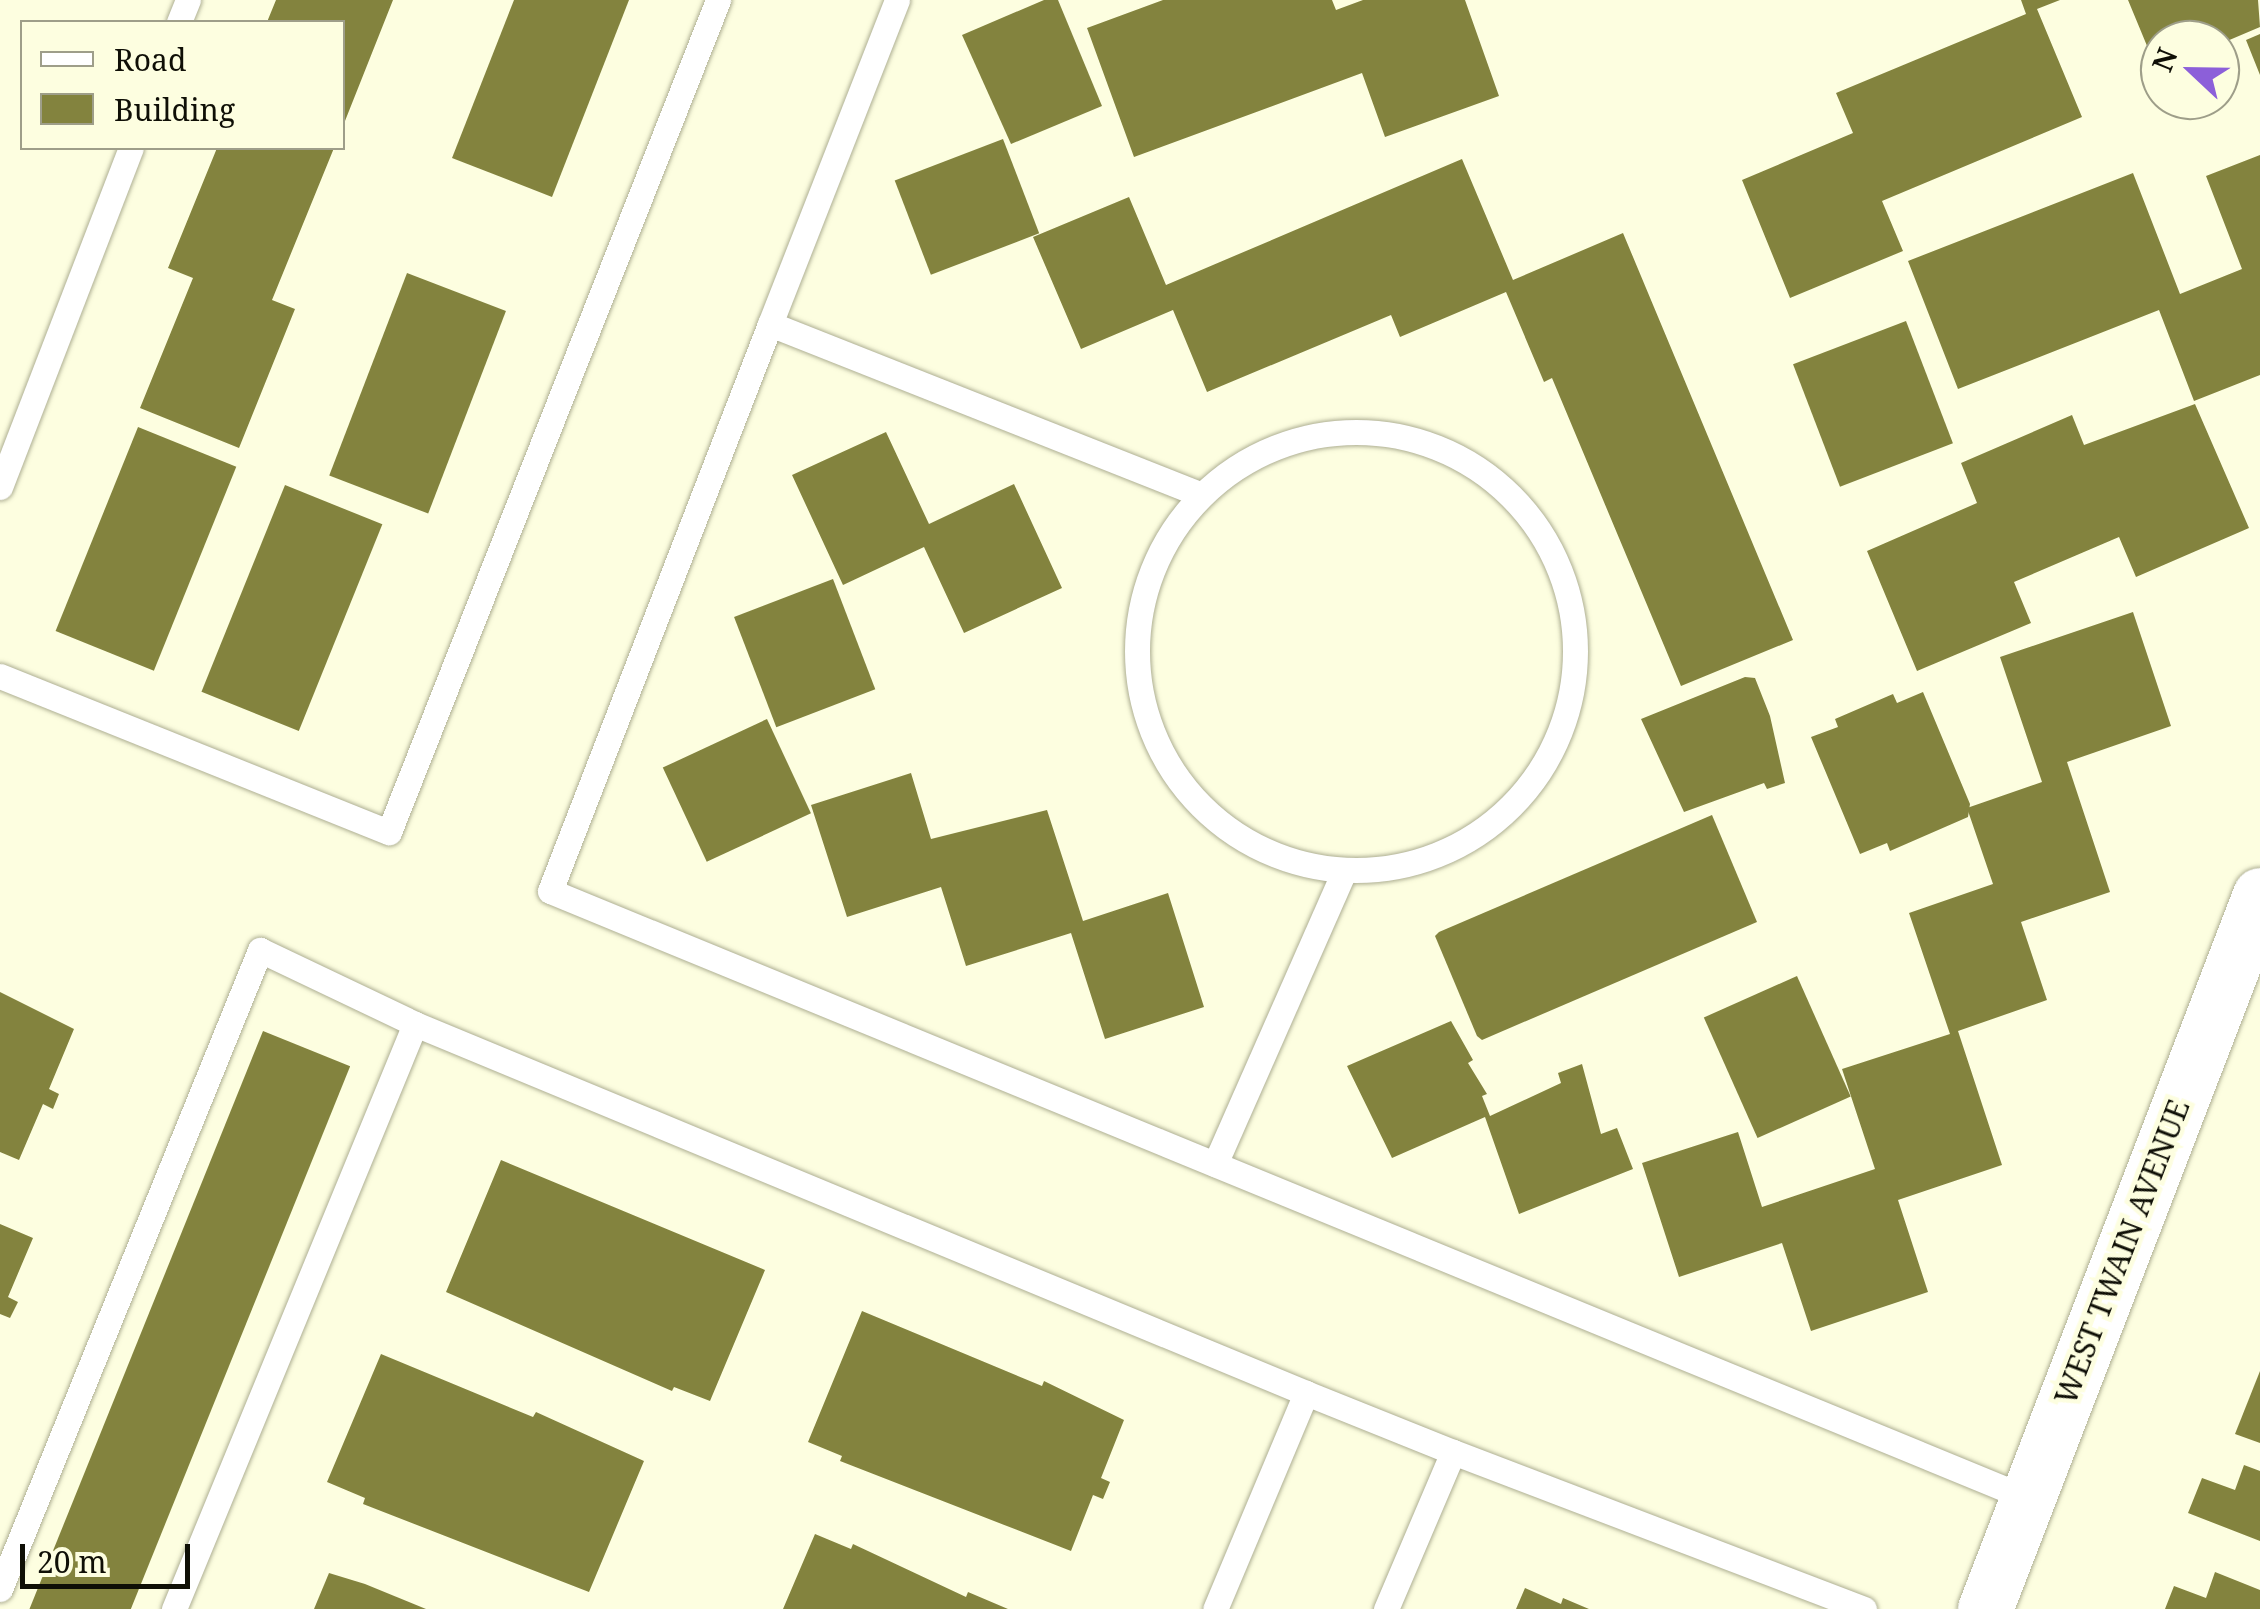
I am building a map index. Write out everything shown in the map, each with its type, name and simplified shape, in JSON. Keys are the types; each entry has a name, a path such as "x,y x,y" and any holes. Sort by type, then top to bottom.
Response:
{"main road":[{"name":"WEST TWAIN AVENUE","path":"1984,1609 2260,895"}],"lane":[{"path":"0,676 389,832 718,0"},
{"path":"897,0 550,891 2027,1498"},
{"path":"0,487 130,150"},
{"path":"770,324 1201,495"},
{"path":"1394,434 1458,457 1506,490 1558,563 1574,636 1571,695 1536,778 1470,840 1430,859 1344,871 1302,865 1226,829 1168,767 1150,729 1136,646 1142,604 1175,527 1201,495 1271,448 1310,436 1394,434"},
{"path":"1216,1164 1344,871"},
{"path":"0,1589 260,950 415,1024 1306,1393 1864,1609"},
{"path":"174,1609 415,1024"},
{"path":"1215,1609 1306,1393"},
{"path":"1386,1609 1452,1452"}],"building":[{"path":"276,0 393,0 345,121 345,20 268,20"},
{"path":"514,0 629,0 552,197 452,158"},
{"path":"1044,0 1058,0 1102,106 1011,144 962,35"},
{"path":"1163,0 1332,0 1336,10 1363,0 1465,0 1499,96 1385,137 1362,73 1134,157 1087,28"},
{"path":"2021,0 2060,0 2037,9 2082,117 1882,201 1903,251 1790,298 1742,180 1853,133 1836,93 2026,14"},
{"path":"2128,0 2258,0 2260,27 2240,36 2240,20 2140,20 2140,29"},
{"path":"2260,34 2260,75 2246,40"},
{"path":"1003,139 1039,233 931,275 895,181"},
{"path":"216,150 333,150 272,300 295,309 239,448 140,408 193,278 168,268"},
{"path":"2260,155 2260,375 2194,401 2159,310 1958,389 1908,261 2133,173 2180,294 2242,269 2206,176"},
{"path":"1462,159 1513,280 1623,233 1793,640 1681,686 1552,378 1544,382 1506,292 1400,337 1391,315 1207,392 1173,310 1081,349 1033,237 1129,197 1166,285"},
{"path":"407,273 506,311 428,514 329,476"},
{"path":"1906,321 1953,443 1840,487 1793,364"},
{"path":"2195,404 2249,528 2136,577 2119,537 2014,582 2031,623 1917,671 1867,551 1977,503 1961,463 2072,415 2084,445"},
{"path":"138,427 236,467 154,671 56,631"},
{"path":"886,432 929,524 1014,484 1062,588 964,633 924,547 843,585 792,475"},
{"path":"285,485 382,524 299,731 201,692"},
{"path":"833,579 875,689 776,727 734,617"},
{"path":"2133,612 2171,726 2067,762 2110,892 2021,922 2047,1000 1958,1031 2002,1165 1898,1200 1928,1292 1811,1331 1782,1243 1679,1277 1642,1163 1738,1132 1762,1207 1875,1169 1842,1069 1950,1034 1909,913 1993,884 1967,808 2042,782 2000,657"},
{"path":"1745,677 1755,678 1770,716 1785,783 1767,789 1764,783 1684,812 1641,719"},
{"path":"1923,692 1970,804 1968,817 1890,851 1887,843 1860,854 1811,737 1838,727 1835,719 1893,694 1897,703"},
{"path":"767,719 811,813 707,862 663,768"},
{"path":"911,773 931,839 1047,810 1083,921 1168,893 1204,1007 1105,1039 1071,933 966,966 941,887 847,917 811,805"},
{"path":"1712,815 1757,922 1482,1040 1477,1036 1435,936 1439,932"},
{"path":"1797,976 1851,1097 1758,1138 1704,1017"},
{"path":"0,992 74,1029 49,1089 59,1094 53,1109 43,1104 19,1160 0,1152"},
{"path":"1451,1021 1473,1060 1468,1063 1487,1094 1482,1096 1490,1116 1561,1083 1558,1073 1582,1064 1601,1134 1617,1128 1633,1169 1519,1214 1485,1117 1392,1158 1347,1066"},
{"path":"263,1031 350,1066 131,1609 29,1609"},
{"path":"501,1160 765,1270 710,1401 674,1387 672,1391 446,1292"},
{"path":"0,1224 33,1238 8,1297 18,1302 10,1318 0,1314"},
{"path":"862,1311 1042,1386 1044,1381 1124,1420 1101,1478 1110,1482 1103,1499 1093,1495 1071,1551 840,1461 842,1456 808,1442"},
{"path":"381,1354 533,1417 536,1412 644,1461 589,1592 363,1504 365,1498 327,1482"},
{"path":"2260,1371 2260,1443 2235,1434"},
{"path":"2244,1465 2260,1471 2260,1541 2188,1513 2202,1478 2235,1490"},
{"path":"815,1534 851,1549 853,1544 966,1597 968,1592 1008,1609 783,1609"},
{"path":"2215,1572 2260,1590 2260,1609 2165,1609 2174,1586 2206,1598"},
{"path":"329,1573 365,1584 426,1609 314,1609"},
{"path":"1525,1588 1561,1604 1563,1598 1589,1609 1516,1609"}]}
